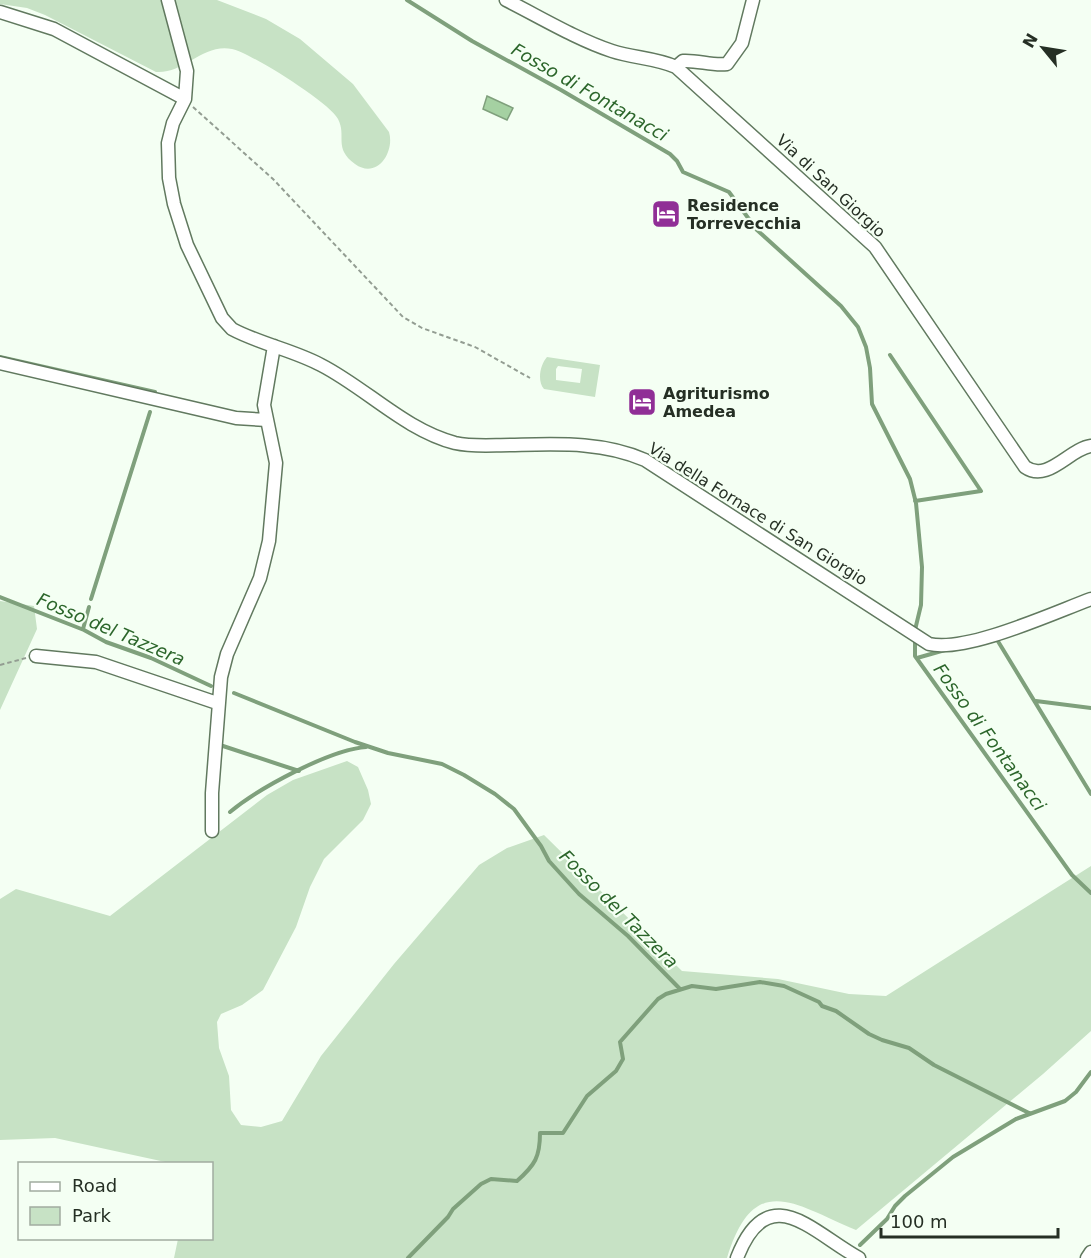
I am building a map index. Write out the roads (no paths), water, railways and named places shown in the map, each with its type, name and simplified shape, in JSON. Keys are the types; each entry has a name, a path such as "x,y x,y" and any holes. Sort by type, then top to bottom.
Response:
{"street":[{"path":"0,12 54,29 185,99 187,71 168,0"},
{"name":"Via di San Giorgio","path":"506,0 599,46 620,53 666,62 676,67 875,247 1025,467 1034,472 1042,471 1091,446"},
{"path":"676,67 683,61 690,60 716,65 727,64 742,43 753,0"},
{"name":"Via della Fornace di San Giorgio","path":"185,99 169,136 167,156 174,204 187,245 222,318 228,326 238,332 293,352 322,366 399,416 430,433 455,443 479,446 551,443 587,445 614,450 645,460 929,644 949,646 974,641 1091,599"},
{"path":"212,831 217,703 223,665 260,578 267,551 276,464 264,410 274,346"},
{"path":"0,363 236,418 267,420"},
{"path":"36,656 96,662 217,703"},
{"path":"737,1258 741,1247 757,1224 779,1215 803,1222 859,1258"},
{"path":"1088,1258 1091,1252"}],"waterway":[{"name":"Fosso di Fontanacci","path":"407,0 472,41 670,154 683,172 729,192 757,230 841,306 858,327 866,347 870,368 872,404 910,479 916,503 922,567 921,605 915,630 915,656 1072,875 1091,893"},
{"path":"890,355 981,491 915,501"},
{"path":"0,357 155,392"},
{"path":"91,599 150,412"},
{"name":"Fosso del Tazzera","path":"0,597 84,630 106,642 151,658 211,686"},
{"path":"83,629 89,607"},
{"path":"996,638 1091,794"},
{"path":"917,658 945,650"},
{"name":"Fosso del Tazzera","path":"234,693 355,742 388,753 442,764 495,794 514,809 549,861 579,894 628,936 680,989"},
{"path":"1036,701 1091,708"},
{"path":"223,746 299,771"},
{"path":"230,812 258,792 295,772 333,755 366,747"},
{"path":"408,1258 453,1209 481,1184 491,1179 517,1181 535,1160 540,1133 563,1133 587,1096 616,1071 623,1059 620,1042 658,999 666,994 692,986 716,989 760,982 784,986 836,1011 869,1034 909,1048 934,1065 1029,1113"},
{"path":"860,1245 887,1219 905,1196 953,1157 1016,1119 1065,1101 1076,1092 1091,1072"}],"place":[{"name":"Residence Torrevecchia","path":"666,214"},
{"name":"Agriturismo Amedea","path":"642,402"}]}
